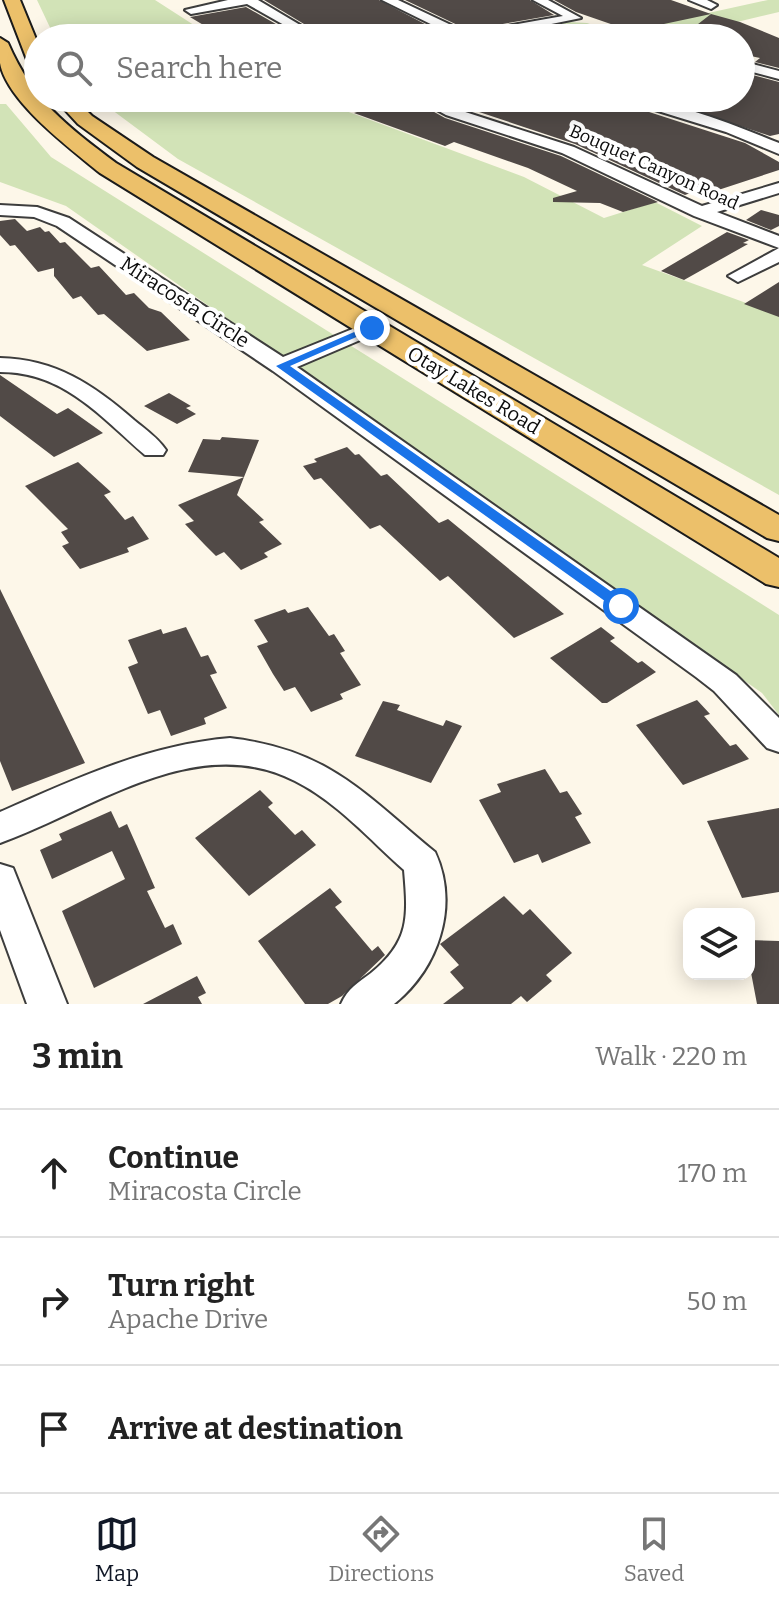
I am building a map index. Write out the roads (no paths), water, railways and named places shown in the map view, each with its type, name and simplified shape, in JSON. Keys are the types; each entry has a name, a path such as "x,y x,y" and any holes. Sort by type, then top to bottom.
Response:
{"main road":[{"path":"12,0 24,30"},
{"path":"3,61 24,63"},
{"name":"Otay Lakes Road","path":"3,61 24,94"},
{"name":"Otay Lakes Road","path":"40,112 108,168 779,575"},
{"name":"Otay Lakes Road","path":"77,112 145,162 779,530"}],"street":[{"path":"191,10 249,0 291,24"},
{"path":"388,0 439,24"},
{"path":"539,0 575,18 541,24"},
{"path":"695,0 711,5"},
{"path":"755,69 779,75"},
{"name":"Bouquet Canyon Road","path":"451,112 568,150 700,212 779,242"},
{"path":"672,112 731,129 779,149"},
{"path":"700,212 779,188"},
{"name":"Miracosta Circle","path":"0,210 37,212 63,222 281,366 707,669 725,683 779,739"},
{"path":"738,276 779,254"},
{"path":"281,366 372,328"},
{"path":"0,365 55,372 71,381 154,450"},
{"path":"0,828 150,765 191,754 233,751 273,758 319,778 422,863 426,898 421,947 396,980 361,1004"},
{"path":"0,880 47,1004"}]}
